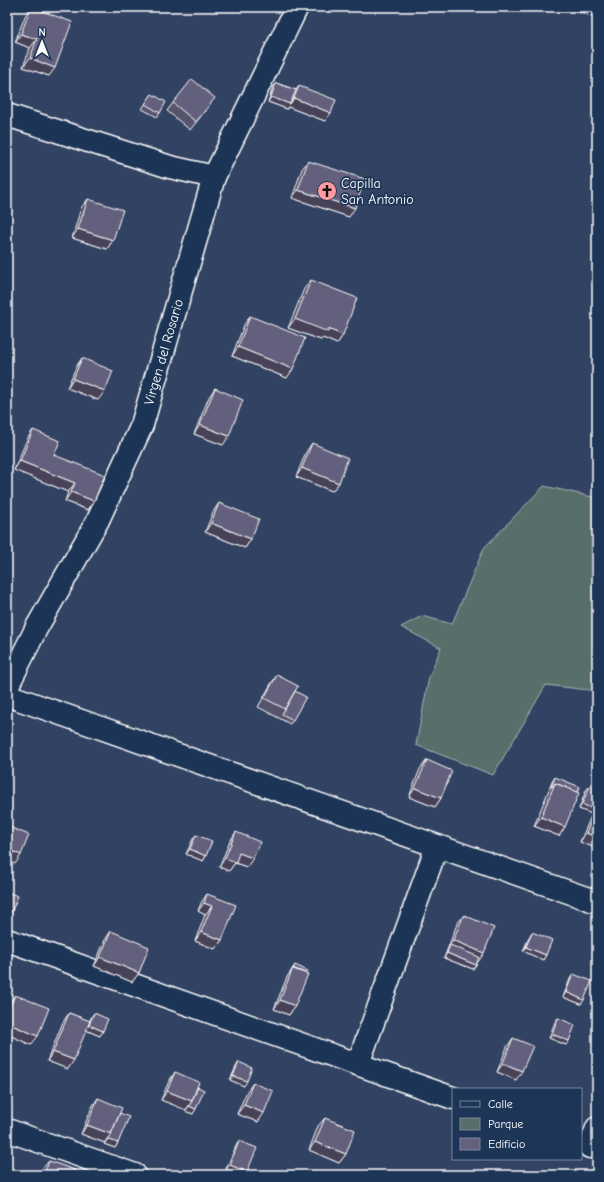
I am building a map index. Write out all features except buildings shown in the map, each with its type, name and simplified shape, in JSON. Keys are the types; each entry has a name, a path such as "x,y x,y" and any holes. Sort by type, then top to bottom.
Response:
{"street":[{"name":"Virgen del Rosario","path":"7,687 37,627 98,520 142,425 214,177 297,7"},
{"path":"7,115 170,167 214,177"},
{"path":"7,695 597,902"},
{"path":"358,1064 437,846"},
{"path":"7,940 452,1098"},
{"path":"7,1130 135,1175"}],"path":[{"path":"560,7 597,17"},
{"path":"582,13 584,7"}],"green space":[{"path":"544,486 597,498 597,691 546,685 493,775 416,745 429,677 441,648 401,627 422,616 452,624 484,548"}],"place":[{"name":"Capilla San Antonio","path":"327,191"}]}
